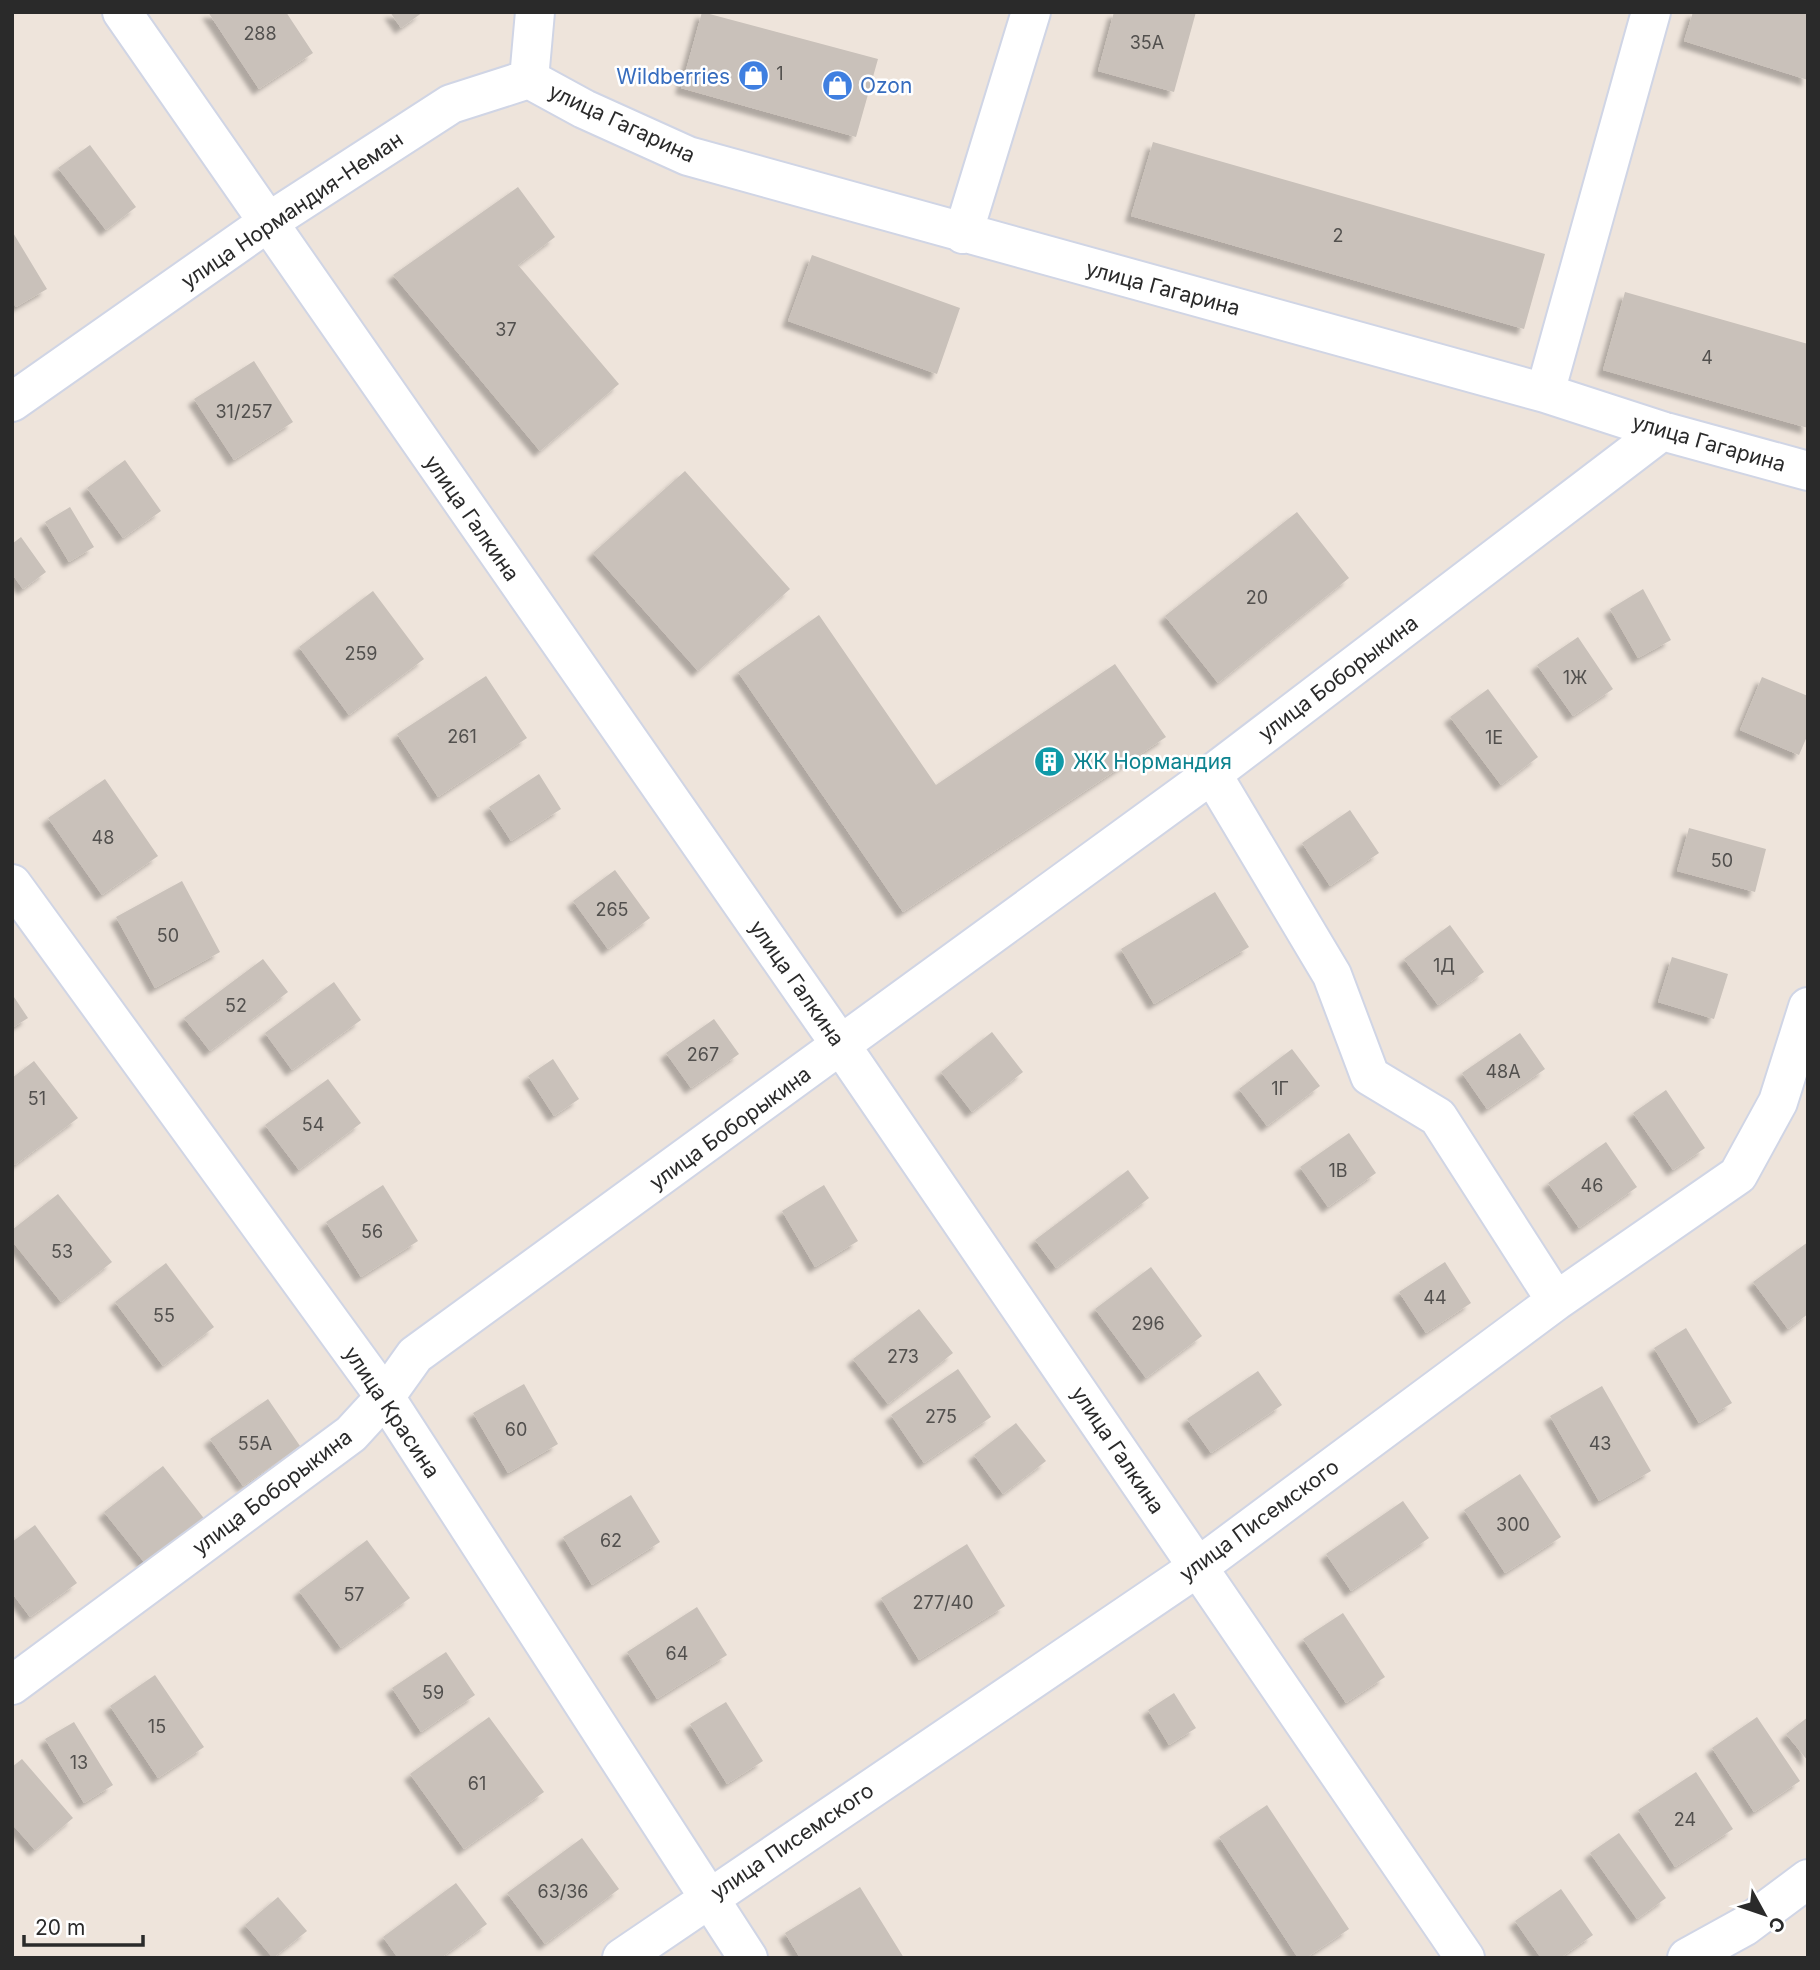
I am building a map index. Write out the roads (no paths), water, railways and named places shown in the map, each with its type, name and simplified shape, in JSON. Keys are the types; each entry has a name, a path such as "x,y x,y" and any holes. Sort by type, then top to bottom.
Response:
{"street":[{"name":"улица Галкина","path":"122,12 842,1047 1465,1958"},
{"path":"530,79 535,12"},
{"path":"964,233 1031,12"},
{"path":"1545,393 1651,12"},
{"name":"улица Нормандия-Неман","path":"12,402 267,223 451,104 530,79"},
{"name":"улица Гагарина","path":"530,79 584,109 688,156 1545,393 1662,431 1808,471"},
{"name":"улица Боборыкина","path":"12,1685 351,1434 385,1397 415,1356 842,1047 1212,774 1662,431"},
{"path":"1212,774 1332,975 1370,1076 1438,1117 1556,1301"},
{"name":"улица Красина","path":"12,884 385,1397 707,1899 748,1958"},
{"name":"улица Писемского","path":"622,1958 1198,1566 1556,1301 1738,1175 1778,1102 1808,1007"},
{"path":"1687,1958 1745,1926 1808,1879"}],"place":[{"name":"Wildberries","path":"753,76"},
{"name":"Ozon","path":"837,85"},
{"name":"ЖК Нормандия","path":"1050,761"}]}
